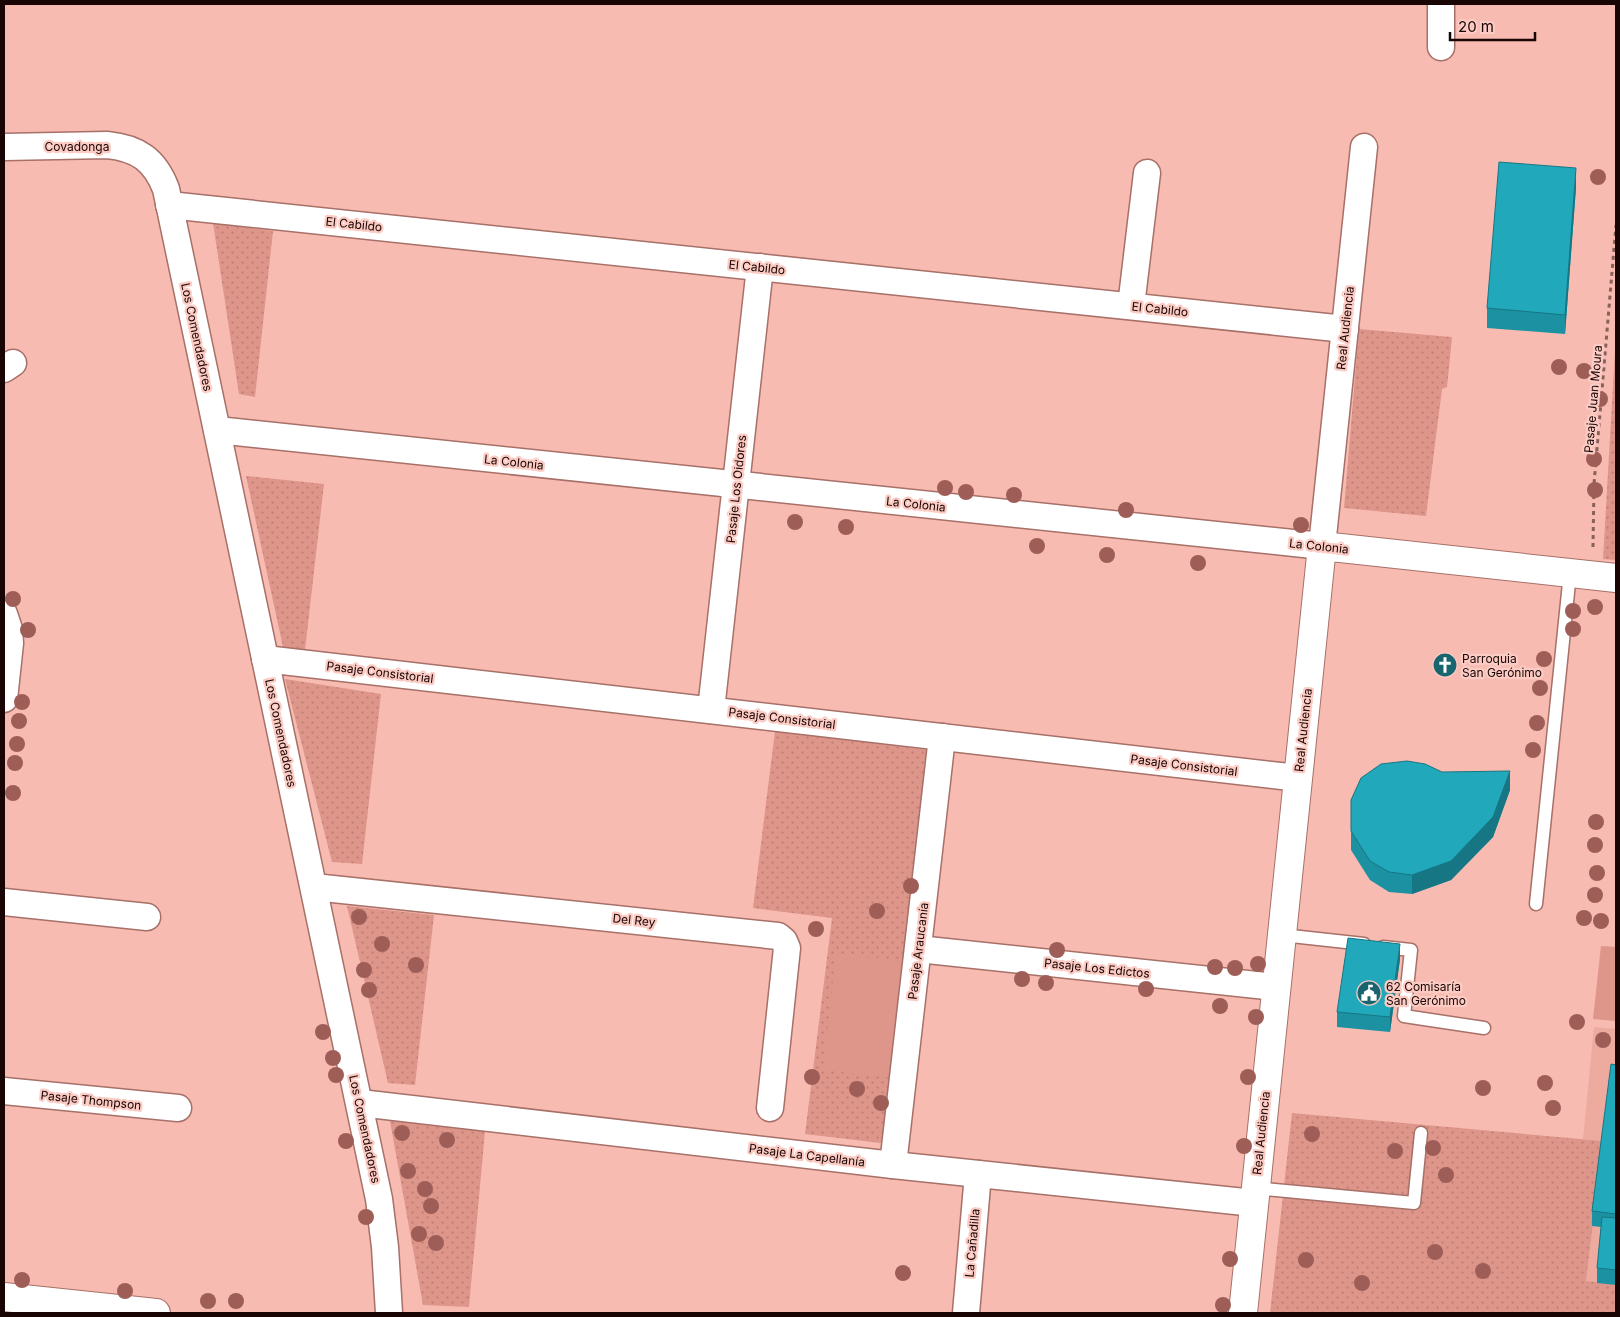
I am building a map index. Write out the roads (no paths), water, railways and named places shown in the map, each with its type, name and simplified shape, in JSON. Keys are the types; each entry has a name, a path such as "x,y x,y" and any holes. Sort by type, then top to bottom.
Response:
{"street":[{"path":"1441,4 1441,47"},
{"name":"Covadonga","path":"4,147 121,146 135,151 147,159"},
{"name":"Real Audiencia","path":"1242,1313 1364,147"},
{"name":"Los Comendadores","path":"147,159 162,178 169,205 360,1103 379,1199 385,1247 389,1313"},
{"path":"1132,306 1147,172"},
{"name":"El Cabildo","path":"169,205 1345,329"},
{"name":"Pasaje Los Oidores","path":"711,710 760,267"},
{"name":"La Colonia","path":"217,430 1593,575"},
{"path":"4,614 9,629 4,699"},
{"name":"Pasaje Consistorial","path":"266,659 1298,778"},
{"name":"Pasaje Araucanía","path":"893,1165 942,737"},
{"name":"Del Rey","path":"314,887 778,936 784,941 787,948 770,1108"},
{"path":"4,902 147,917"},
{"name":"Pasaje Los Edictos","path":"918,949 1276,987"},
{"name":"Pasaje Thompson","path":"4,1091 178,1108"},
{"name":"Pasaje La Capellanía","path":"360,1103 978,1174 1255,1195"},
{"name":"La Cañadilla","path":"966,1313 978,1174"},
{"path":"4,1297 156,1313"}],"lane":[{"path":"1536,904 1593,575"},
{"path":"1282,935 1411,950 1404,1016 1484,1028"},
{"path":"1255,1195 1414,1203 1422,1133"}],"place":[{"name":"Parroquia San Gerónimo","path":"1445,665"},
{"name":"62 Comisaría San Gerónimo","path":"1369,993"}]}
